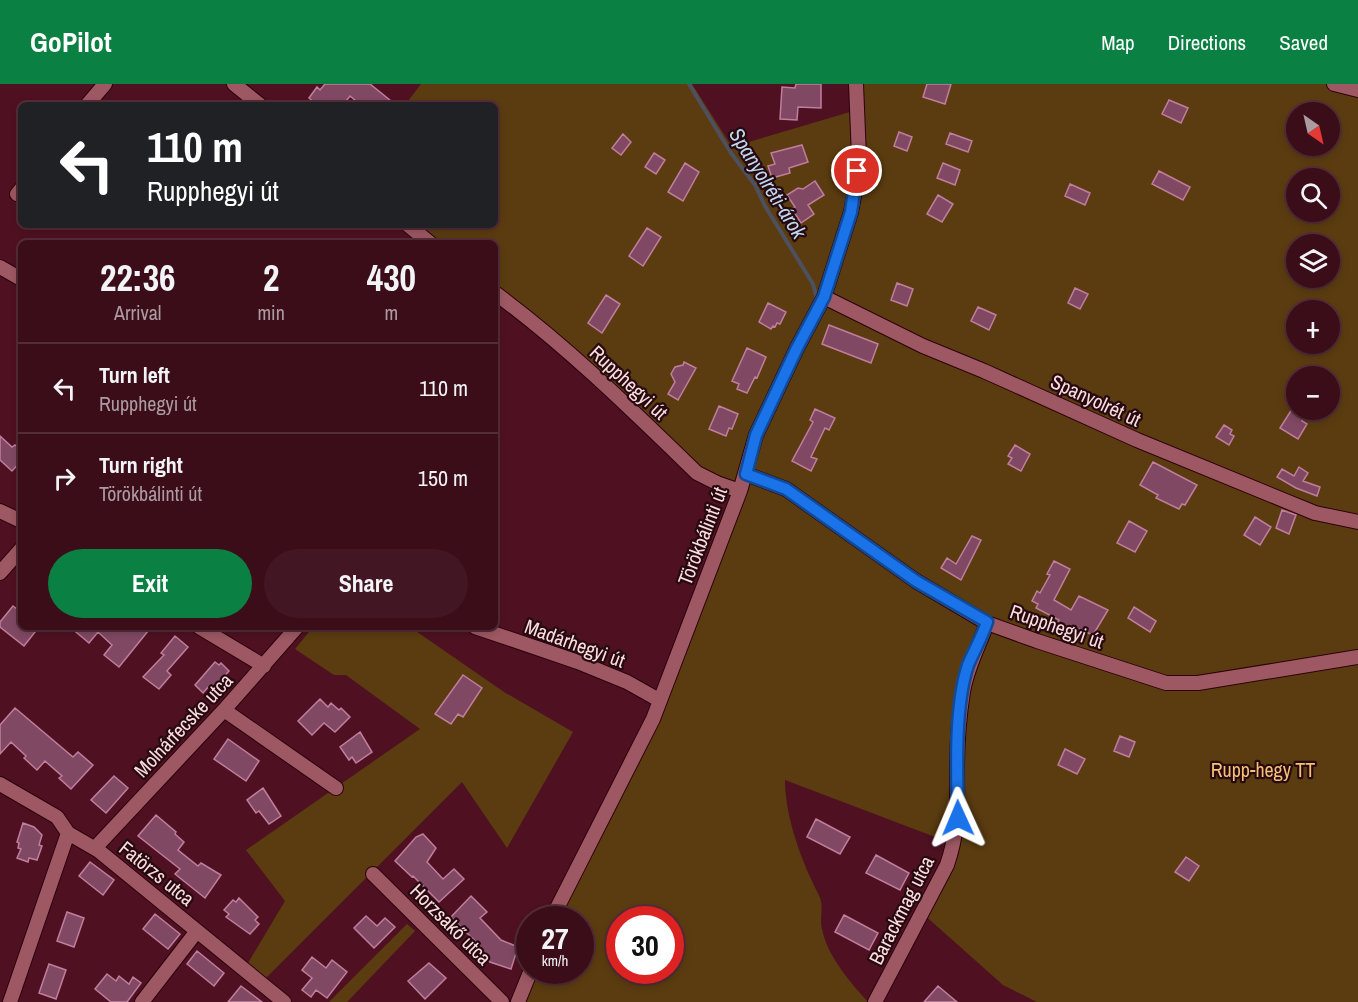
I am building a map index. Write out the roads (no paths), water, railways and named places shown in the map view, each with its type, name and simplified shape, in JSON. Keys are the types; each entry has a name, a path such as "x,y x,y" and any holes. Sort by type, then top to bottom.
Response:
{"street":[{"path":"90,102 105,84"},
{"path":"234,84 256,102"},
{"name":"Törökbálinti út","path":"558,906 653,719 740,491 756,435 824,297 851,212 856,185 859,157 856,84"},
{"path":"1334,84 1358,90"},
{"path":"412,228 426,240"},
{"path":"0,267 18,277"},
{"name":"Rupphegyi út","path":"498,295 524,314 586,368 697,473 740,491"},
{"name":"Spanyolrét út","path":"824,297 923,346 1004,379 1137,440 1315,513 1358,522"},
{"name":"Rupphegyi út","path":"746,474 786,489 916,581 987,622 1036,641 1166,683 1198,683 1358,657"},
{"path":"0,511 18,520"},
{"path":"0,573 18,552"},
{"name":"Barackmag utca","path":"875,1002 947,865 954,845 958,818 957,769 963,692 968,666 987,622"},
{"path":"204,630 264,666"},
{"name":"Molnárfecske utca","path":"94,848 224,711 294,630"},
{"name":"Madárhegyi út","path":"483,630 578,662 627,682 659,700"},
{"path":"224,711 336,788"},
{"name":"Fatörzs utca","path":"0,784 57,817 68,833 94,848 283,1002"},
{"path":"10,1002 68,833"},
{"name":"Horzsakő utca","path":"373,874 502,1002"},
{"path":"142,1002 197,931"},
{"path":"518,1002 525,984"}],"waterway":[{"name":"Spanyolréti-árok","path":"689,84 731,153 755,185 765,206 813,284 817,299"}],"park label":[{"name":"Rupp-hegy TT","path":"1263,769"}]}
